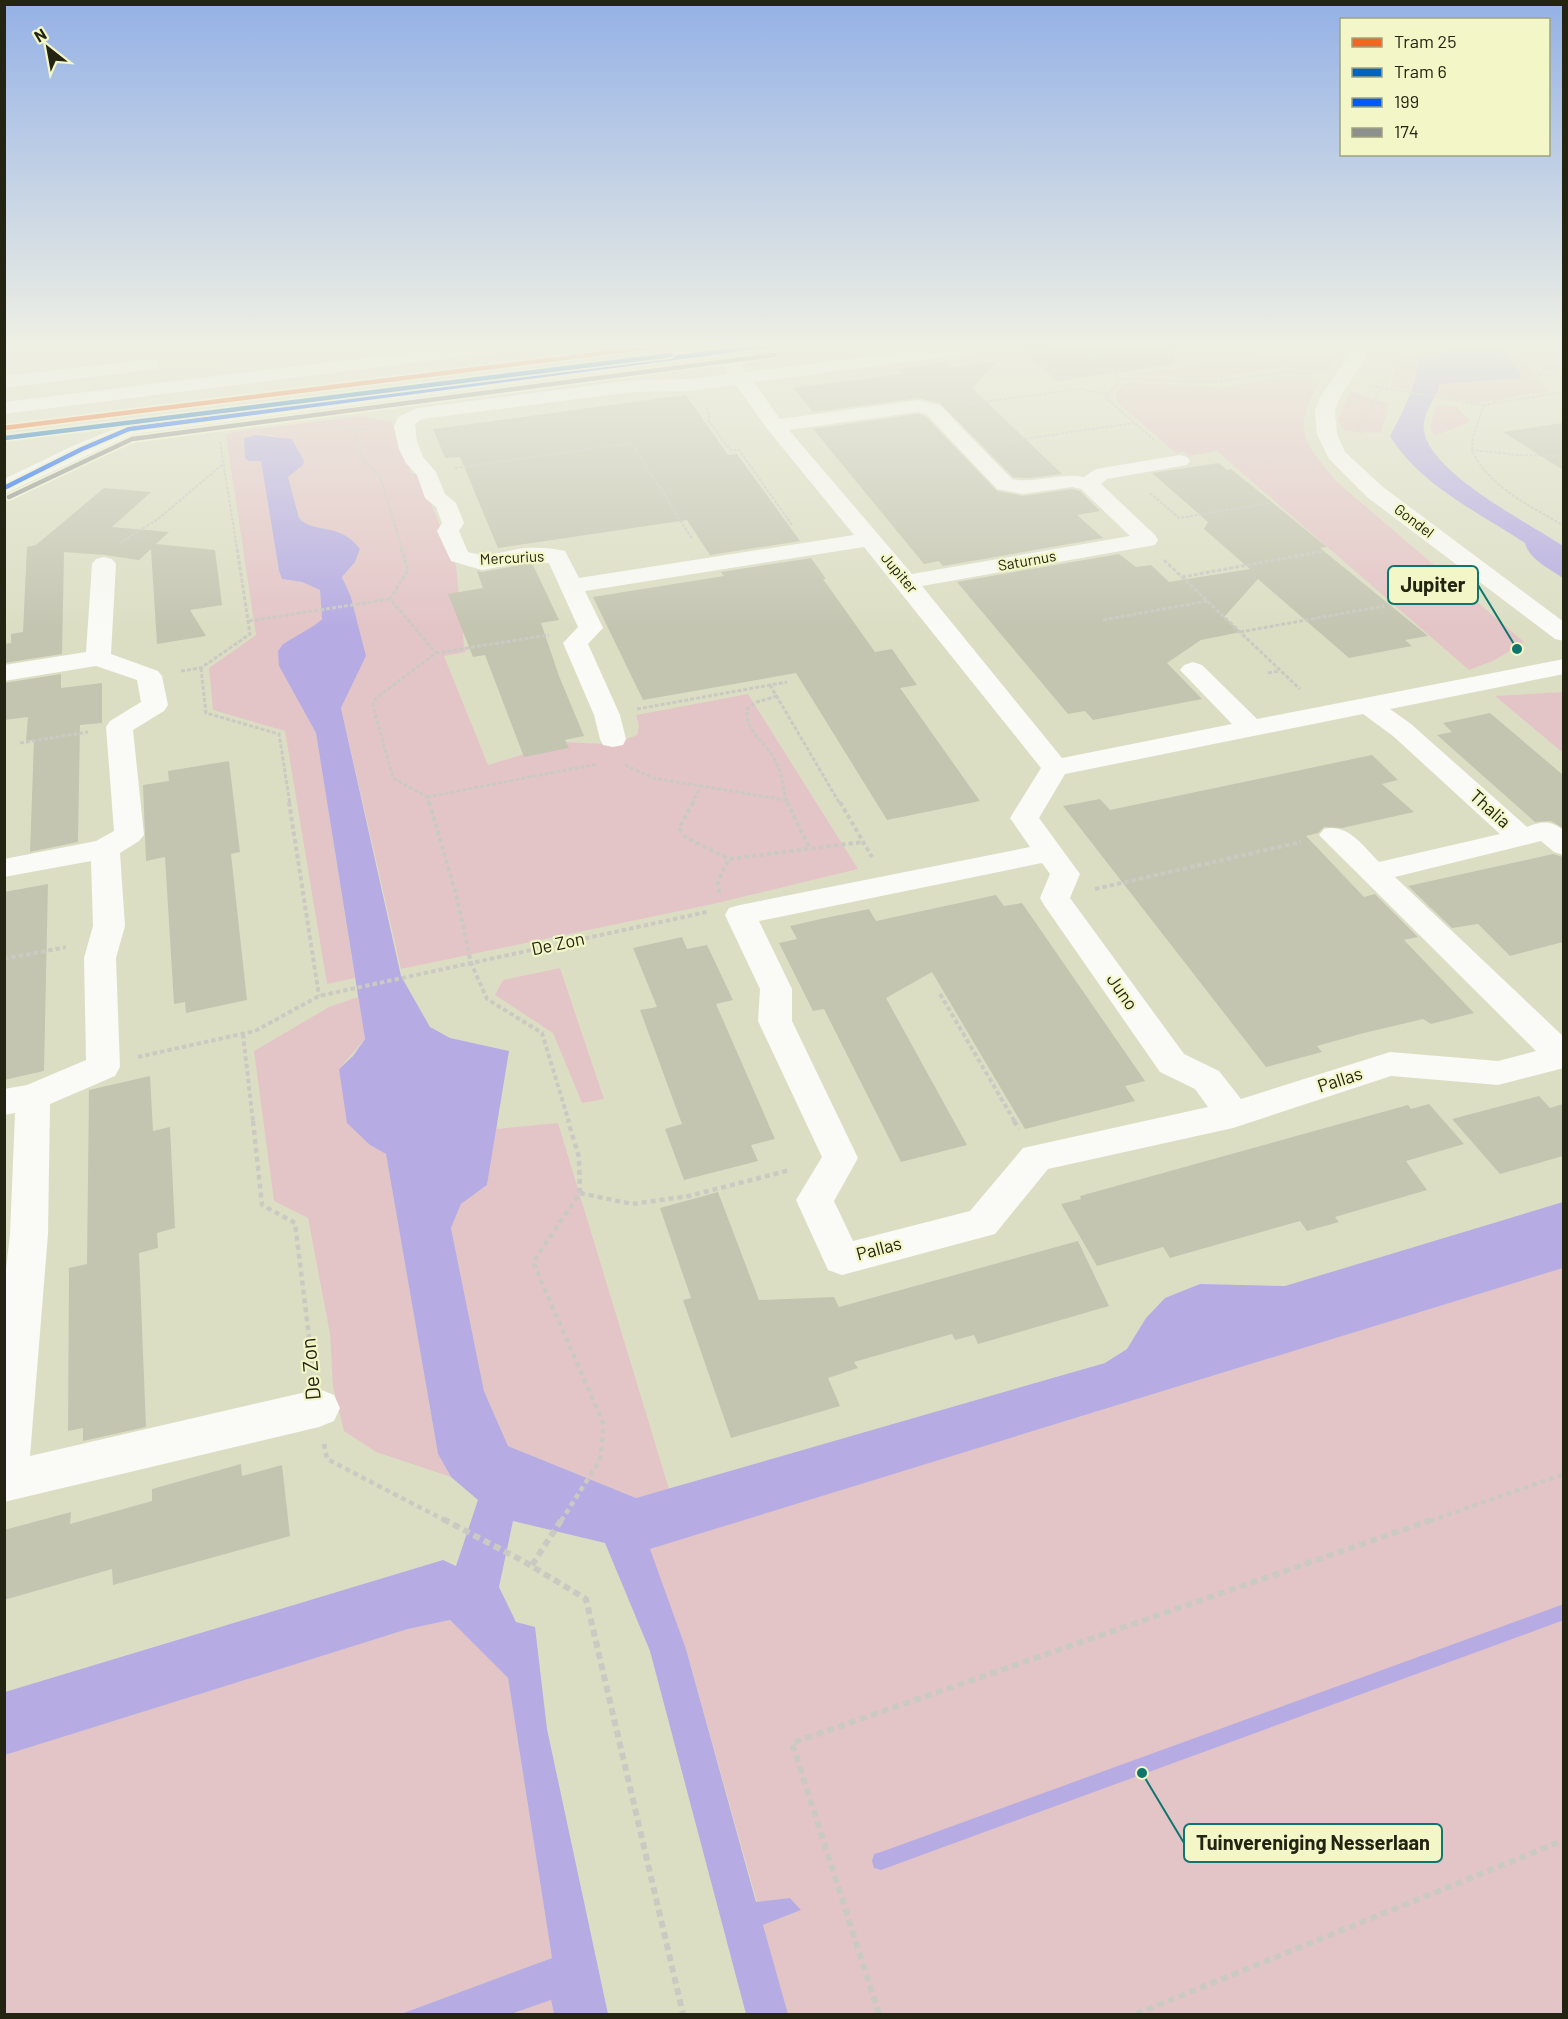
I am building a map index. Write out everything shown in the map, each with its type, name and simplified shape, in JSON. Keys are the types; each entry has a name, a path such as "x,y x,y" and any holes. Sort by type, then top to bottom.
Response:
{"street":[{"path":"4,488 105,439"},
{"name":"Mercurius","path":"407,439 420,469 426,472 436,498 445,502 453,523 448,531 459,556 482,563 526,555 557,556 591,628"},
{"name":"Jupiter","path":"786,439 906,582 1055,768"},
{"path":"962,439 1005,484 1023,488 1072,481 1088,484 1147,540"},
{"name":"Gondel","path":"1329,439 1336,455 1375,492 1563,634"},
{"path":"1088,484 1101,474 1180,461"},
{"path":"572,586 870,540"},
{"name":"Saturnus","path":"906,582 1147,540"},
{"path":"98,658 104,564"},
{"path":"591,628 575,643 612,738"},
{"path":"4,673 98,658 150,676 154,705 119,727 129,835 105,849 4,868"},
{"path":"1055,898 1065,874 1024,818 1055,768 1563,666"},
{"path":"1193,670 1252,729"},
{"name":"Thalia","path":"1368,705 1402,730 1522,838"},
{"path":"1522,838 1545,830 1563,846"},
{"path":"1334,835 1563,1056"},
{"name":"Thalia","path":"1374,872 1522,838"},
{"path":"103,1067 100,958 109,926 105,849"},
{"path":"840,1158 775,1020 776,989 740,915 1049,852"},
{"name":"Juno","path":"1055,898 1172,1063 1207,1080 1233,1115"},
{"name":"Pallas","path":"840,1158 815,1200 842,1259 982,1223 1036,1158 1233,1115 1390,1064 1498,1073 1563,1056"},
{"name":"De Zon","path":"103,1067 19,1100 29,1234 5,1482 319,1408"}],"path":[{"path":"150,676 201,668 250,634 219,439"},
{"path":"249,621 390,599 408,570 380,476 363,460 357,439"},
{"path":"722,439 730,450 739,450 810,549"},
{"path":"970,447 1023,439"},
{"path":"1154,439 1180,461"},
{"path":"1473,439 1474,461 1493,479 1563,526"},
{"path":"426,472 632,443 709,565"},
{"path":"1472,450 1518,455 1563,456"},
{"path":"104,564 108,550 158,519 224,464"},
{"path":"1124,470 1179,518 1270,503"},
{"path":"1147,540 1147,545 1327,714"},
{"path":"1181,577 1324,551"},
{"path":"390,599 436,653"},
{"path":"1103,620 1207,601"},
{"path":"1239,632 1384,606"},
{"path":"532,1565 600,1460 604,1425 533,1262 580,1193 579,1157 542,1033 487,999 471,963 456,894 427,797 393,778 373,706 376,698 436,653 591,628"},
{"path":"201,668 206,713 279,734 320,996"},
{"path":"1268,673 1281,671"},
{"path":"427,797 770,685 787,682"},
{"path":"770,685 889,885"},
{"path":"777,696 757,702 747,709 746,716 749,727 774,757 783,778 786,800 809,847"},
{"path":"20,744 119,727"},
{"path":"612,738 653,778 786,800"},
{"path":"701,786 679,828 685,837 729,858 863,842"},
{"path":"1055,898 1334,835"},
{"name":"De Zon","path":"103,1067 243,1035 255,1031 320,996 714,910 740,915"},
{"path":"4,959 105,939"},
{"path":"940,994 1036,1158"},
{"name":"De Zon","path":"243,1035 262,1205 295,1223 319,1408"},
{"path":"580,1193 632,1204 689,1196 840,1158"},
{"path":"319,1408 327,1460 518,1557 586,1599 683,2014"},
{"path":"879,2014 792,1743 1563,1474"},
{"path":"1136,2014 1563,1840"}],"shaded area":[{"path":"227,439 244,439 245,458 248,461 261,461 282,579 302,582 320,590 322,618 316,625 283,644 279,666 316,733 355,978 327,984 285,731 213,710 209,668 256,635"},
{"path":"244,439 292,439 304,461 303,465 288,477 299,518 312,526 344,535 360,549 355,562 342,577 351,597 366,656 341,708 401,976 430,1027 450,1038 509,1051 487,1185 461,1204 451,1228 484,1391 508,1446 636,1498 1105,1363 1127,1349 1146,1318 1165,1298 1200,1284 1285,1286 1563,1202 1563,1268 650,1549 686,1649 756,1902 790,1898 801,1910 763,1925 788,2014 746,2014 650,1651 605,1543 513,1521 499,1587 516,1622 535,1627 547,1729 608,2014 554,2014 551,2000 511,2014 401,2014 552,1958 508,1678 450,1620 408,1629 5,1755 5,1692 443,1560 456,1566 478,1500 451,1477 438,1454 386,1154 370,1145 347,1123 339,1069 353,1056 365,1039 316,733 279,666 278,651 283,644 322,619 320,590 302,582 282,579 261,461 248,461 245,458"},
{"path":"289,439 398,439 411,473 419,475 456,565 466,652 444,656 488,765 564,742 605,744 621,741 637,735 639,726 636,715 748,694 858,869 713,904 401,969 341,708 366,656 351,597 342,577 355,562 360,549 344,535 312,526 299,518 288,476 304,462 292,440"},
{"path":"1160,439 1307,439 1316,456 1337,482 1524,642 1495,660 1469,670 1217,451 1189,456 1184,452 1176,453"},
{"path":"1392,439 1428,439 1444,464 1462,480 1483,496 1563,546 1563,578 1535,559 1525,543 1451,496 1417,469"},
{"path":"1563,692 1563,753 1495,696"},
{"path":"560,968 604,1099 582,1103 553,1033 495,995 503,980"},
{"path":"358,997 365,1039 339,1069 370,1145 386,1154 438,1454 451,1477 376,1452 344,1431 333,1387 330,1334 308,1218 274,1201 254,1051 329,1007"},
{"path":"558,1123 669,1489 636,1498 508,1446 484,1391 451,1228 461,1204 487,1185 496,1129"},
{"path":"1563,1268 1563,2014 788,2014 763,1925 801,1910 790,1898 757,1902 686,1649 649,1549"},
{"path":"450,1620 508,1678 552,1958 401,2014 5,2014 5,1755 408,1629"},
{"path":"551,2000 554,2014 511,2014"}],"building":[{"path":"437,439 717,439 728,455 737,454 800,541 710,555 687,520 498,548 460,457 445,458"},
{"path":"821,439 947,439 997,491 1023,496 1072,489 1080,491 1100,511 1077,515 1103,538 943,566 939,561 924,564"},
{"path":"976,439 1026,439 1062,474 1030,478 1013,477"},
{"path":"1514,439 1563,439 1563,470"},
{"path":"1219,463 1227,470 1231,469 1327,547 1320,548 1428,636 1405,640 1412,646 1349,658 1258,579 1224,617 1241,632 1201,640 1167,663 1202,699 1093,720 1085,711 1068,714 957,582 1119,554 1136,567 1151,565 1169,582 1250,569 1204,529 1208,522 1152,473"},
{"path":"104,488 151,492 112,527 169,532 156,544 215,550 222,605 190,610 206,636 157,644 151,549 139,560 64,552 62,654 4,663 4,644 11,643 11,634 23,632 27,547 36,545"},
{"path":"811,558 826,579 823,579 875,652 892,649 917,685 900,688 980,801 887,820 796,673 643,700 593,597 724,576 721,572"},
{"path":"533,565 559,620 541,623 559,676 584,736 565,740 569,748 524,757 485,655 473,657 448,594 483,588 477,571"},
{"path":"61,674 61,688 102,683 102,723 80,725 78,842 30,852 34,740 26,741 28,717 4,720 4,683"},
{"path":"1490,713 1563,775 1563,828 1551,821 1535,822 1437,735 1452,732 1443,723"},
{"path":"1372,755 1398,780 1382,784 1414,812 1342,828 1324,827 1318,833 1306,836 1364,897 1375,894 1418,937 1404,940 1474,1013 1431,1024 1423,1019 1364,1033 1317,1046 1322,1052 1266,1067 1063,806 1100,799 1110,810"},
{"path":"229,761 240,852 231,854 247,1000 186,1013 185,1002 174,1004 165,857 146,861 143,785 169,781 168,771"},
{"path":"1553,854 1563,857 1563,942 1510,956 1478,924 1452,928 1408,886"},
{"path":"48,884 44,1071 4,1080 4,892"},
{"path":"996,895 1004,906 1022,903 1145,1081 1125,1086 1135,1101 1025,1129 932,972 886,998 967,1145 901,1162 824,1009 813,1011 779,943 797,939 790,926 825,918 869,909 876,921"},
{"path":"682,937 687,949 707,945 733,1000 716,1004 775,1139 751,1145 758,1161 684,1180 665,1129 682,1124 640,1010 657,1007 633,948"},
{"path":"150,1076 153,1131 170,1127 175,1228 157,1233 158,1248 139,1253 146,1427 83,1441 83,1428 68,1431 69,1268 87,1264 89,1090"},
{"path":"1539,1096 1550,1108 1563,1104 1563,1156 1500,1174 1452,1119"},
{"path":"1429,1104 1464,1144 1406,1161 1427,1190 1335,1217 1339,1222 1307,1231 1300,1221 1170,1258 1163,1247 1097,1266 1061,1204 1081,1199 1080,1196 1408,1105 1411,1109"},
{"path":"718,1192 759,1300 834,1297 839,1307 1078,1241 1109,1306 978,1344 974,1335 955,1340 952,1334 854,1362 858,1368 828,1378 840,1406 731,1438 683,1300 691,1298 660,1208"},
{"path":"241,1464 242,1476 282,1465 290,1536 113,1585 112,1569 4,1600 4,1530 71,1512 70,1524 152,1501 152,1489"}],"waterway":[{"path":"881,1861 1564,1612"}],"transit line":[{"name":"199","path":"4,488 105,439"},
{"name":"174","path":"9,497 131,439"}],"place":[{"name":"Jupiter","path":"1517,649"},
{"name":"Tuinvereniging Nesserlaan","path":"1142,1773"}]}
